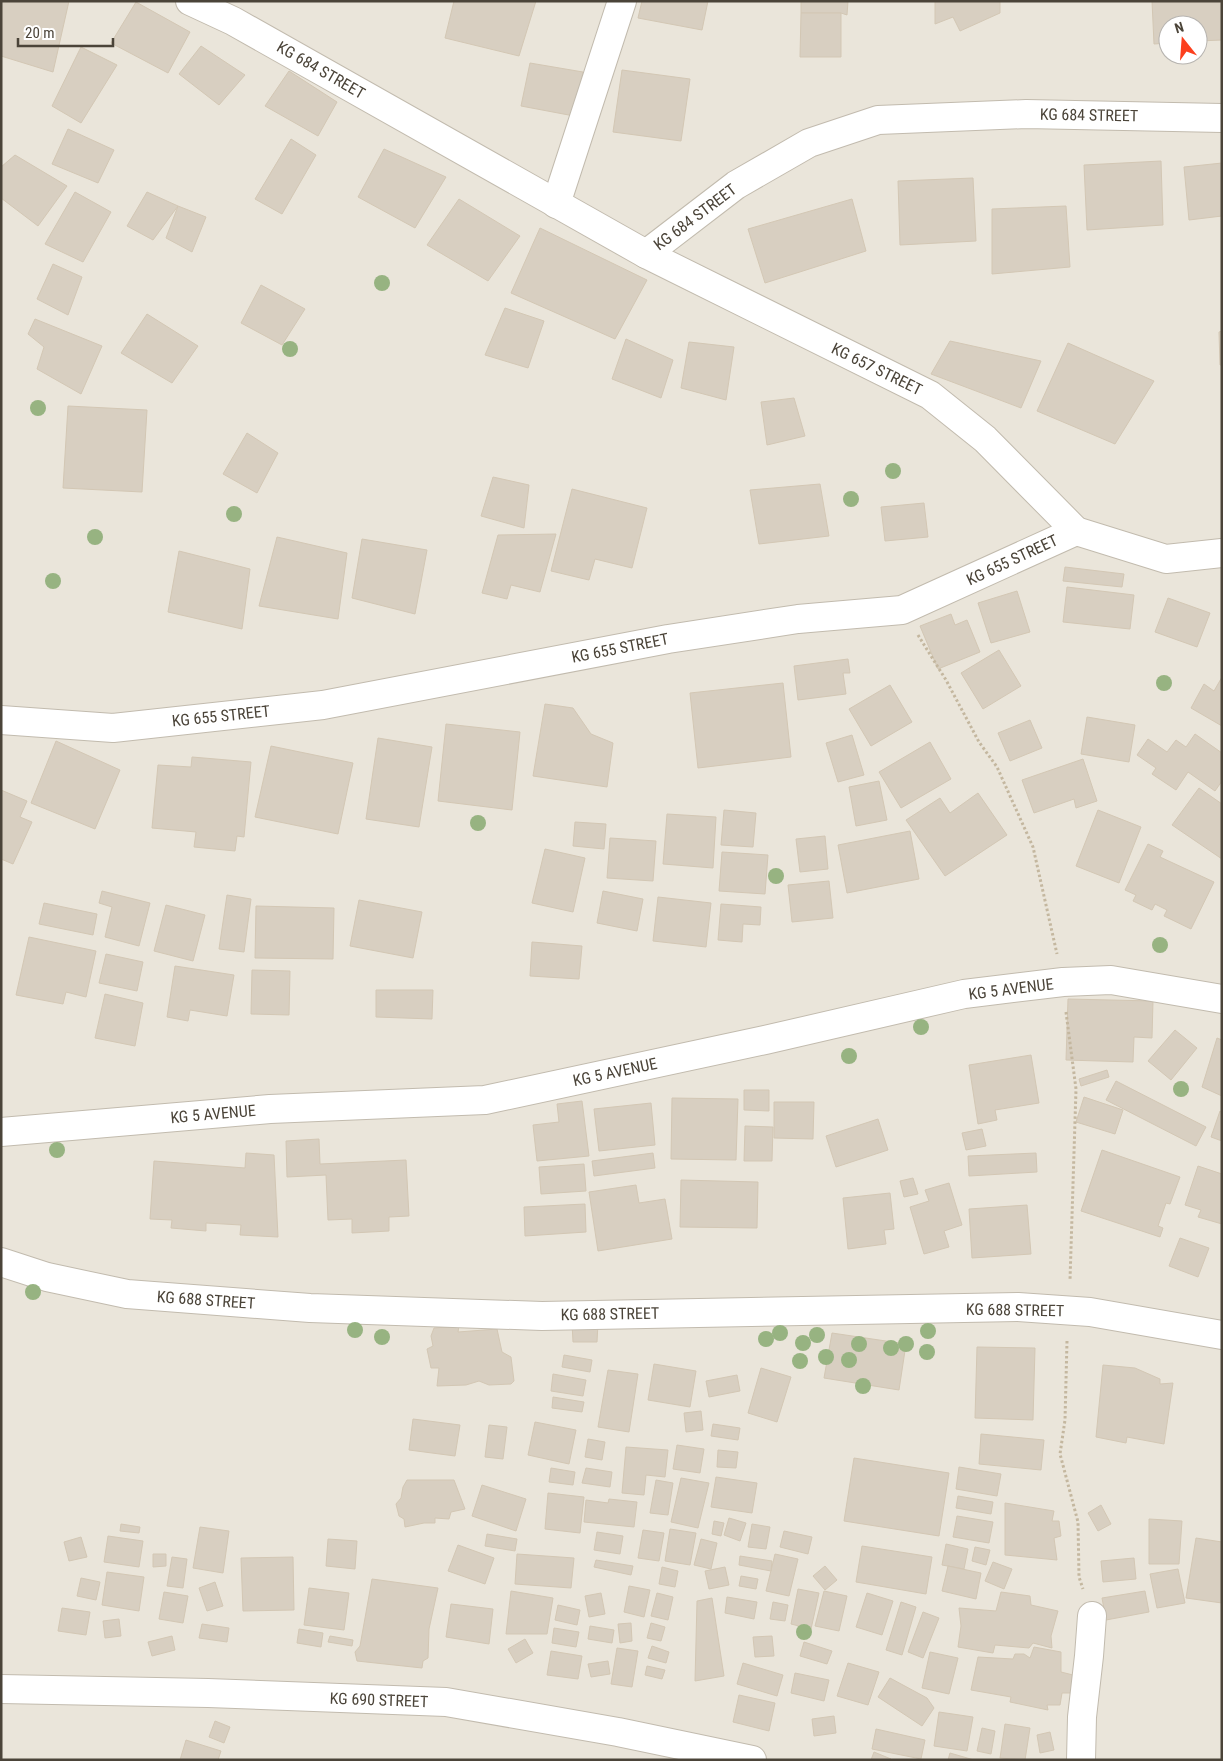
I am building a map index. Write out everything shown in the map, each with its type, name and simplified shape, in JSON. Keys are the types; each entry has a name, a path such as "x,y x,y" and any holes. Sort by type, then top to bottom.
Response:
{"street":[{"name":"KG 684 STREET","path":"190,1 233,20 646,254 736,185 760,171 810,143 878,120 1026,114 1222,118"},
{"path":"556,204 622,1"},
{"name":"KG 657 STREET","path":"646,254 930,395 985,439 1076,531"},
{"name":"KG 655 STREET","path":"1,720 113,728 322,705 668,639 798,619 902,610 1076,531 1166,559 1222,553"},
{"name":"KG 5 AVENUE","path":"1,1132 270,1109 485,1100 765,1040 964,994 1063,982 1111,980 1222,998"},
{"name":"KG 688 STREET","path":"1,1262 46,1277 127,1294 310,1308 542,1316 1018,1307 1090,1312 1222,1336"},
{"path":"1081,1760 1082,1717 1092,1616"},
{"name":"KG 690 STREET","path":"1,1689 208,1693 446,1702 618,1732 752,1760"}],"path":[{"path":"902,610 946,680 979,742 997,767 1033,847 1063,982 1076,1089 1073,1138 1073,1241 1065,1367 1066,1420 1060,1454 1078,1522 1078,1577 1092,1616"}],"shaded area":[{"path":"1,1 1222,1 1222,1760 1,1760"}],"building":[{"path":"1,1 69,1 53,72 1,56"},
{"path":"454,1 536,1 519,56 445,38"},
{"path":"642,1 708,1 702,30 638,18"},
{"path":"801,1 848,1 847,15 841,13 801,13"},
{"path":"935,1 1000,1 1000,13 960,31 953,17 935,24"},
{"path":"1152,1 1222,1 1222,40 1208,41 1208,15 1158,15 1158,44 1154,44"},
{"path":"136,2 190,32 168,73 111,43"},
{"path":"801,13 841,13 841,57 800,57"},
{"path":"201,46 245,75 219,105 179,74"},
{"path":"81,47 117,65 81,123 52,106"},
{"path":"530,63 583,72 574,116 521,106"},
{"path":"622,70 690,79 681,141 613,132"},
{"path":"289,71 337,102 318,136 265,106"},
{"path":"68,129 114,150 98,183 52,164"},
{"path":"291,139 316,155 282,214 255,199"},
{"path":"384,149 446,177 415,228 358,197"},
{"path":"15,155 67,186 38,226 1,198 1,167"},
{"path":"1161,161 1163,225 1087,230 1084,165"},
{"path":"1222,163 1222,216 1189,220 1184,167"},
{"path":"973,178 976,241 900,245 898,181"},
{"path":"75,192 111,212 83,262 45,244"},
{"path":"147,192 178,206 153,240 127,226"},
{"path":"459,199 520,236 488,281 427,245"},
{"path":"852,199 866,251 765,283 748,229"},
{"path":"178,206 206,217 192,252 166,238"},
{"path":"1066,206 1070,267 992,274 992,209"},
{"path":"540,228 647,280 615,339 511,293"},
{"path":"53,264 82,277 68,315 37,299"},
{"path":"261,285 305,309 282,345 241,323"},
{"path":"505,308 544,321 528,368 485,355"},
{"path":"147,314 198,346 172,383 121,353"},
{"path":"35,319 102,346 81,394 37,369 44,347 28,334"},
{"path":"1222,331 1222,365 1220,365 1219,332"},
{"path":"626,339 673,360 661,398 612,379"},
{"path":"950,341 1041,361 1021,408 931,374"},
{"path":"689,342 734,347 726,400 681,388"},
{"path":"1068,343 1154,381 1115,444 1037,411"},
{"path":"794,398 805,436 767,445 761,402"},
{"path":"68,406 147,410 142,492 63,488"},
{"path":"247,433 278,453 257,493 223,474"},
{"path":"493,477 529,485 524,528 481,516"},
{"path":"820,484 829,536 759,544 750,490"},
{"path":"572,489 647,508 632,568 595,559 589,580 551,571"},
{"path":"924,503 928,537 885,541 881,507"},
{"path":"556,534 540,592 511,585 507,599 482,593 498,535"},
{"path":"277,537 347,553 338,619 259,606"},
{"path":"362,539 427,550 415,614 352,598"},
{"path":"179,551 250,569 242,629 168,612"},
{"path":"1065,567 1124,574 1122,587 1063,581"},
{"path":"1067,587 1134,595 1130,629 1063,622"},
{"path":"1017,591 1030,632 991,643 978,603"},
{"path":"1168,598 1210,613 1197,647 1155,632"},
{"path":"951,614 955,625 967,620 980,652 938,669 920,626"},
{"path":"999,650 1021,686 983,709 961,673"},
{"path":"848,659 850,673 843,673 846,694 798,700 794,666"},
{"path":"1222,677 1222,726 1191,708 1204,684 1214,691"},
{"path":"783,683 791,757 698,768 690,693"},
{"path":"890,685 912,722 871,746 849,709"},
{"path":"545,704 573,708 591,734 613,743 607,787 533,776"},
{"path":"1087,717 1135,725 1129,762 1081,754"},
{"path":"1030,720 1042,748 1010,761 998,733"},
{"path":"446,724 520,732 512,810 438,801"},
{"path":"1195,734 1222,753 1222,781 1215,791 1188,772 1176,790 1152,774 1156,768 1137,755 1148,739 1167,752 1176,740 1186,747"},
{"path":"852,735 864,775 838,782 826,743"},
{"path":"378,738 432,747 419,827 366,819"},
{"path":"56,741 120,770 95,829 31,803"},
{"path":"930,742 951,779 901,808 879,772"},
{"path":"271,746 353,763 338,834 255,817"},
{"path":"192,757 251,762 244,837 237,836 235,851 194,847 196,832 152,828 158,765 191,767"},
{"path":"1083,759 1097,801 1076,808 1074,799 1034,813 1022,780"},
{"path":"879,781 887,820 856,826 849,787"},
{"path":"1199,788 1222,804 1222,859 1172,825"},
{"path":"1,790 27,801 20,817 32,822 13,864 1,859"},
{"path":"978,793 1007,835 945,876 906,820 940,798 950,813"},
{"path":"724,810 756,813 753,847 721,845"},
{"path":"1098,810 1141,827 1119,883 1076,866"},
{"path":"667,814 716,817 713,868 663,864"},
{"path":"575,822 606,824 604,849 573,846"},
{"path":"910,831 919,879 847,893 838,845"},
{"path":"825,836 828,869 800,872 796,839"},
{"path":"610,838 656,841 653,881 607,878"},
{"path":"1148,844 1163,851 1160,857 1214,882 1191,929 1164,916 1167,910 1155,904 1152,910 1133,901 1136,895 1125,890"},
{"path":"545,849 585,858 573,912 532,903"},
{"path":"722,852 768,855 765,894 719,891"},
{"path":"829,881 833,918 792,922 788,885"},
{"path":"102,891 150,903 139,946 105,937 112,907 99,903"},
{"path":"603,891 643,899 637,931 597,923"},
{"path":"227,895 251,899 244,952 219,949"},
{"path":"658,897 711,903 706,947 653,941"},
{"path":"359,900 422,912 413,958 350,946"},
{"path":"44,903 97,914 93,935 39,924"},
{"path":"721,904 761,907 760,925 743,924 742,942 718,940"},
{"path":"166,905 205,915 193,961 154,951"},
{"path":"256,906 334,908 333,959 255,958"},
{"path":"29,937 96,951 86,997 66,992 63,1004 16,995"},
{"path":"532,942 582,946 579,979 530,976"},
{"path":"106,954 143,962 137,991 99,983"},
{"path":"175,966 234,975 227,1016 190,1010 188,1021 167,1017"},
{"path":"252,970 290,971 289,1015 251,1014"},
{"path":"376,990 433,990 432,1019 376,1017"},
{"path":"105,994 143,1003 135,1046 95,1038"},
{"path":"1068,999 1153,1001 1152,1038 1134,1037 1133,1062 1066,1060"},
{"path":"1175,1030 1197,1048 1171,1080 1148,1061"},
{"path":"1217,1038 1222,1040 1222,1096 1202,1087"},
{"path":"1031,1055 1039,1103 995,1110 997,1120 978,1124 969,1065"},
{"path":"1107,1070 1109,1077 1081,1086 1079,1079"},
{"path":"1116,1081 1206,1127 1196,1146 1106,1100"},
{"path":"744,1090 769,1090 769,1111 744,1110"},
{"path":"1084,1097 1123,1110 1115,1134 1076,1122"},
{"path":"672,1098 738,1099 736,1160 671,1159"},
{"path":"582,1101 589,1156 537,1161 533,1125 559,1122 557,1104"},
{"path":"774,1102 814,1102 813,1139 774,1138"},
{"path":"651,1103 655,1145 599,1151 594,1109"},
{"path":"1220,1111 1222,1112 1222,1141 1211,1137"},
{"path":"878,1119 888,1150 836,1167 826,1136"},
{"path":"745,1126 773,1127 772,1161 744,1161"},
{"path":"982,1129 986,1146 966,1150 962,1133"},
{"path":"319,1139 320,1164 406,1160 409,1216 389,1217 389,1231 352,1233 352,1219 328,1220 326,1175 287,1177 286,1141"},
{"path":"1102,1150 1180,1177 1170,1204 1166,1203 1158,1226 1163,1228 1160,1237 1081,1211"},
{"path":"246,1153 274,1155 278,1237 240,1235 241,1225 206,1223 206,1231 171,1228 172,1220 150,1219 154,1161 245,1168"},
{"path":"653,1153 655,1168 594,1176 592,1161"},
{"path":"1036,1153 1037,1172 969,1176 968,1156"},
{"path":"584,1164 586,1191 541,1194 539,1167"},
{"path":"1198,1166 1222,1174 1222,1224 1198,1217 1201,1210 1185,1205"},
{"path":"913,1178 918,1194 904,1197 900,1181"},
{"path":"681,1180 758,1182 757,1228 680,1227"},
{"path":"949,1183 962,1225 944,1231 949,1247 924,1254 910,1207 929,1201 925,1190"},
{"path":"636,1185 639,1203 665,1199 672,1239 598,1251 589,1192"},
{"path":"890,1193 894,1229 884,1230 886,1244 848,1249 843,1198"},
{"path":"585,1204 586,1232 525,1236 524,1207"},
{"path":"1027,1205 1031,1254 972,1258 969,1209"},
{"path":"1180,1238 1209,1248 1198,1277 1169,1266"},
{"path":"572,1323 598,1323 597,1342 573,1342"},
{"path":"459,1326 458,1332 497,1329 502,1352 511,1357 514,1381 511,1384 489,1385 479,1381 466,1385 437,1386 439,1368 431,1368 427,1349 433,1346 431,1336 434,1328"},
{"path":"832,1333 906,1344 899,1390 824,1378"},
{"path":"977,1347 1035,1348 1033,1420 975,1418"},
{"path":"564,1355 592,1360 590,1372 562,1367"},
{"path":"654,1364 696,1371 690,1407 648,1400"},
{"path":"1103,1365 1135,1368 1160,1379 1160,1384 1173,1383 1164,1444 1127,1437 1126,1443 1096,1437"},
{"path":"761,1368 791,1377 777,1422 748,1413"},
{"path":"608,1370 638,1374 629,1432 598,1427"},
{"path":"553,1374 586,1380 583,1396 551,1391"},
{"path":"737,1375 740,1391 709,1397 706,1381"},
{"path":"553,1397 584,1402 582,1412 552,1408"},
{"path":"701,1411 703,1430 686,1432 684,1413"},
{"path":"413,1419 460,1425 455,1456 409,1450"},
{"path":"535,1422 576,1430 569,1464 528,1455"},
{"path":"713,1424 740,1428 738,1440 711,1436"},
{"path":"489,1425 507,1427 503,1459 485,1457"},
{"path":"981,1434 1044,1440 1041,1470 979,1464"},
{"path":"588,1439 605,1442 602,1460 585,1457"},
{"path":"677,1445 704,1449 700,1473 673,1469"},
{"path":"626,1447 668,1450 665,1477 646,1475 644,1495 622,1493"},
{"path":"718,1450 738,1452 736,1468 717,1467"},
{"path":"854,1458 949,1473 939,1536 844,1521"},
{"path":"959,1467 1001,1474 997,1496 956,1489"},
{"path":"551,1468 575,1472 573,1485 549,1482"},
{"path":"586,1468 612,1472 610,1487 582,1483"},
{"path":"716,1477 757,1483 752,1513 711,1507"},
{"path":"681,1478 709,1483 698,1528 671,1522"},
{"path":"407,1480 454,1480 465,1509 451,1512 449,1519 435,1518 435,1523 405,1527 404,1519 399,1516 396,1504 401,1498 403,1487"},
{"path":"656,1480 673,1483 668,1515 650,1513"},
{"path":"482,1485 526,1499 516,1531 472,1516"},
{"path":"548,1493 584,1497 580,1533 545,1529"},
{"path":"958,1496 993,1502 991,1514 956,1508"},
{"path":"609,1499 637,1502 634,1527 584,1522 586,1500 608,1503"},
{"path":"1005,1503 1054,1511 1052,1521 1059,1521 1061,1536 1054,1538 1057,1560 1005,1555"},
{"path":"1101,1505 1111,1524 1098,1531 1088,1513"},
{"path":"957,1516 993,1522 989,1543 953,1537"},
{"path":"729,1518 746,1523 740,1541 724,1535"},
{"path":"1149,1519 1182,1521 1179,1564 1149,1564"},
{"path":"714,1521 724,1523 721,1536 712,1534"},
{"path":"121,1524 140,1527 139,1533 120,1531"},
{"path":"752,1524 770,1527 766,1549 748,1547"},
{"path":"200,1527 229,1531 223,1573 193,1568"},
{"path":"670,1529 696,1533 690,1565 665,1561"},
{"path":"643,1530 664,1533 659,1561 638,1558"},
{"path":"784,1531 812,1537 808,1554 780,1547"},
{"path":"597,1532 623,1536 620,1554 594,1550"},
{"path":"487,1534 517,1539 515,1551 485,1546"},
{"path":"108,1536 143,1541 139,1567 104,1562"},
{"path":"81,1537 87,1557 69,1561 64,1542"},
{"path":"1196,1538 1222,1542 1222,1603 1186,1598"},
{"path":"328,1539 357,1541 355,1569 326,1566"},
{"path":"701,1539 717,1543 711,1569 694,1565"},
{"path":"946,1544 968,1549 964,1569 942,1565"},
{"path":"458,1545 494,1558 485,1584 448,1571"},
{"path":"862,1546 932,1557 926,1594 856,1582"},
{"path":"975,1547 990,1550 986,1565 972,1561"},
{"path":"153,1554 166,1554 166,1566 153,1567"},
{"path":"517,1554 574,1558 571,1588 515,1584"},
{"path":"775,1554 798,1559 789,1596 766,1591"},
{"path":"740,1556 772,1561 771,1571 739,1565"},
{"path":"172,1557 187,1559 183,1588 167,1586"},
{"path":"293,1557 294,1610 243,1611 241,1558"},
{"path":"1134,1558 1136,1579 1103,1582 1101,1561"},
{"path":"596,1560 633,1566 631,1575 594,1567"},
{"path":"993,1562 1012,1569 1004,1589 985,1581"},
{"path":"825,1566 837,1580 825,1590 813,1576"},
{"path":"948,1566 981,1573 976,1599 942,1591"},
{"path":"662,1567 678,1571 675,1587 659,1584"},
{"path":"725,1567 729,1585 709,1589 705,1571"},
{"path":"1178,1569 1185,1603 1157,1608 1150,1574"},
{"path":"107,1572 144,1577 139,1611 102,1605"},
{"path":"741,1576 758,1579 756,1589 739,1586"},
{"path":"81,1578 100,1582 96,1600 77,1596"},
{"path":"372,1579 438,1588 429,1629 428,1658 423,1661 422,1668 357,1661 355,1652 360,1646"},
{"path":"215,1582 223,1606 207,1611 199,1588"},
{"path":"629,1586 650,1590 644,1617 624,1612"},
{"path":"309,1588 349,1593 344,1630 304,1625"},
{"path":"798,1589 819,1593 811,1629 791,1624"},
{"path":"511,1591 553,1598 547,1634 506,1634"},
{"path":"824,1591 847,1596 839,1631 815,1626"},
{"path":"1145,1591 1149,1612 1106,1620 1102,1598"},
{"path":"164,1592 188,1596 183,1623 159,1619"},
{"path":"1001,1592 1030,1596 1031,1605 1058,1611 1051,1636 1052,1648 1033,1643 1029,1648 995,1645 993,1653 958,1647 961,1626 959,1608 996,1611"},
{"path":"601,1593 605,1614 589,1617 585,1596"},
{"path":"657,1593 673,1597 668,1620 651,1616"},
{"path":"867,1593 893,1601 882,1635 856,1627"},
{"path":"727,1597 757,1602 754,1619 725,1613"},
{"path":"712,1598 724,1676 695,1681 697,1601"},
{"path":"773,1602 788,1605 785,1621 770,1619"},
{"path":"901,1602 916,1607 902,1655 886,1650"},
{"path":"451,1604 493,1609 489,1644 446,1637"},
{"path":"558,1605 580,1610 577,1625 555,1620"},
{"path":"62,1608 90,1612 86,1635 58,1631"},
{"path":"923,1612 939,1618 923,1658 908,1652"},
{"path":"119,1619 121,1636 105,1638 103,1621"},
{"path":"631,1623 632,1641 620,1643 618,1624"},
{"path":"651,1623 665,1627 661,1641 647,1638"},
{"path":"202,1624 229,1628 227,1642 199,1638"},
{"path":"590,1626 614,1630 612,1643 588,1639"},
{"path":"554,1628 579,1632 576,1647 552,1643"},
{"path":"299,1629 323,1633 321,1647 297,1643"},
{"path":"172,1636 175,1650 152,1656 148,1642"},
{"path":"330,1636 353,1640 352,1646 328,1642"},
{"path":"772,1636 774,1656 755,1657 753,1637"},
{"path":"525,1639 533,1653 516,1663 508,1649"},
{"path":"804,1642 832,1651 827,1664 800,1656"},
{"path":"652,1646 669,1652 666,1663 648,1658"},
{"path":"1034,1647 1061,1652 1061,1672 1073,1675 1075,1693 1062,1693 1060,1705 1047,1705 1048,1710 1010,1702 1011,1697 971,1690 978,1657 1013,1659 1015,1654 1024,1654 1030,1658"},
{"path":"617,1648 638,1651 632,1687 611,1684"},
{"path":"551,1651 582,1656 578,1679 547,1675"},
{"path":"930,1652 958,1658 949,1694 922,1688"},
{"path":"608,1661 610,1674 591,1677 588,1664"},
{"path":"743,1663 783,1675 777,1696 737,1684"},
{"path":"848,1663 879,1672 868,1705 837,1696"},
{"path":"647,1666 665,1670 662,1679 645,1675"},
{"path":"795,1673 829,1680 824,1701 791,1693"},
{"path":"890,1678 927,1698 934,1708 922,1726 878,1697"},
{"path":"739,1695 775,1703 769,1731 733,1722"},
{"path":"939,1712 973,1717 967,1751 934,1746"},
{"path":"834,1716 836,1733 814,1736 812,1719"},
{"path":"215,1721 230,1727 224,1743 209,1737"},
{"path":"1005,1724 1030,1728 1025,1760 1000,1758"},
{"path":"982,1728 995,1731 991,1754 977,1751"},
{"path":"876,1729 925,1740 921,1759 872,1749"},
{"path":"1050,1732 1054,1750 1040,1753 1037,1735"},
{"path":"186,1740 221,1751 218,1760 180,1760"},
{"path":"874,1752 891,1759 871,1760"},
{"path":"950,1753 974,1760 948,1760"}]}
